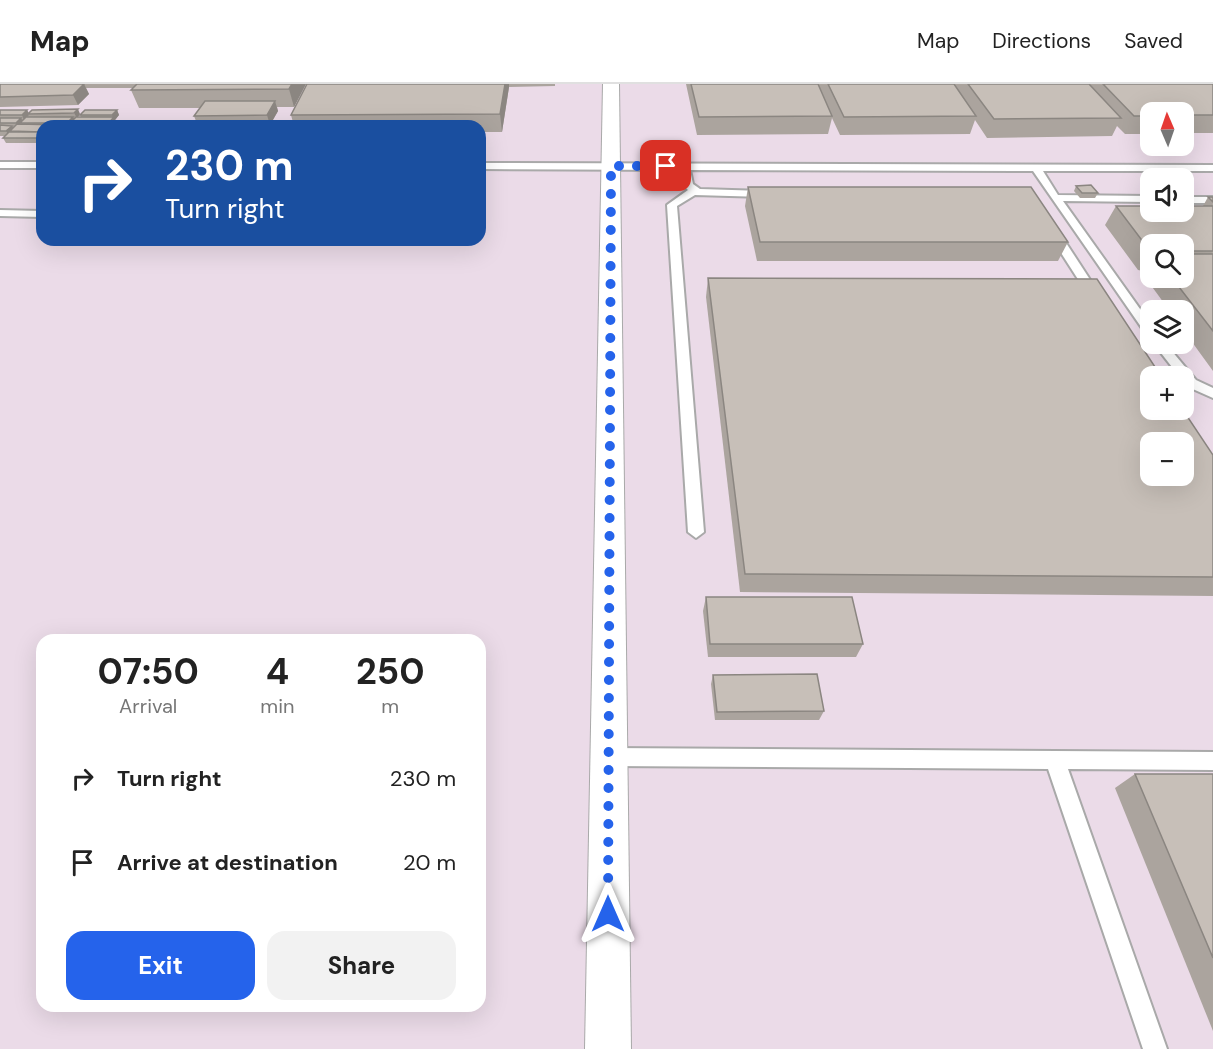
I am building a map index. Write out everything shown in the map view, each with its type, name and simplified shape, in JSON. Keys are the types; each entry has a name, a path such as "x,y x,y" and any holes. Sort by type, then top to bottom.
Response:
{"street":[{"path":"608,1049 611,84"}],"lane":[{"path":"0,165 36,165"},
{"path":"486,166 1213,168"},
{"path":"684,166 688,185 693,190 704,194 776,194"},
{"path":"1036,167 1055,198 1140,317"},
{"path":"693,190 672,205 696,532"},
{"path":"1055,198 1140,200"},
{"path":"1194,200 1213,200"},
{"path":"0,213 36,214"},
{"path":"1049,225 1106,313"},
{"path":"1168,354 1191,383 1213,393"},
{"path":"609,757 1213,761"},
{"path":"1055,760 1155,1049"}],"shaded area":[{"path":"0,84 1213,84 1213,1049 0,1049"}],"building":[{"path":"0,84 84,84 73,95 0,97"},
{"path":"137,84 292,84 289,89 131,90"},
{"path":"307,84 505,84 500,114 291,115"},
{"path":"691,84 818,84 832,116 699,117"},
{"path":"828,84 954,84 976,116 844,117"},
{"path":"968,84 1089,84 1121,118 994,119"},
{"path":"1103,84 1213,84 1213,115 1194,115 1194,102 1140,102 1140,116 1134,116"},
{"path":"205,101 275,101 267,115 194,116"},
{"path":"78,109 74,113 28,114 32,110"},
{"path":"0,110 27,110 22,115 0,115"},
{"path":"85,110 117,110 112,115 80,115"},
{"path":"26,117 73,117 70,120 36,120 36,123 20,123"},
{"path":"76,117 114,117 111,120 73,120"},
{"path":"0,118 21,118 16,123 0,123"},
{"path":"17,124 36,124 36,132 10,131"},
{"path":"0,125 12,126 6,131 0,131"},
{"path":"9,132 36,132 36,138 3,138"},
{"path":"1091,185 1098,193 1082,193 1076,186"},
{"path":"748,187 1031,187 1068,242 760,242"},
{"path":"1116,206 1140,206 1140,222 1194,222 1194,206 1213,206 1213,251 1194,251 1194,234 1140,234 1140,238"},
{"path":"1194,254 1213,254 1213,331 1194,306 1194,300 1189,300 1180,288 1194,288"},
{"path":"708,278 1097,279 1140,344 1140,354 1146,354 1154,366 1140,366 1140,420 1190,420 1213,455 1213,577 745,574"},
{"path":"706,597 852,597 863,644 710,644"},
{"path":"817,674 824,711 717,712 713,675"},
{"path":"1135,774 1213,774 1213,958"}],"route":[{"path":"608,914 611,166 666,166"}]}
